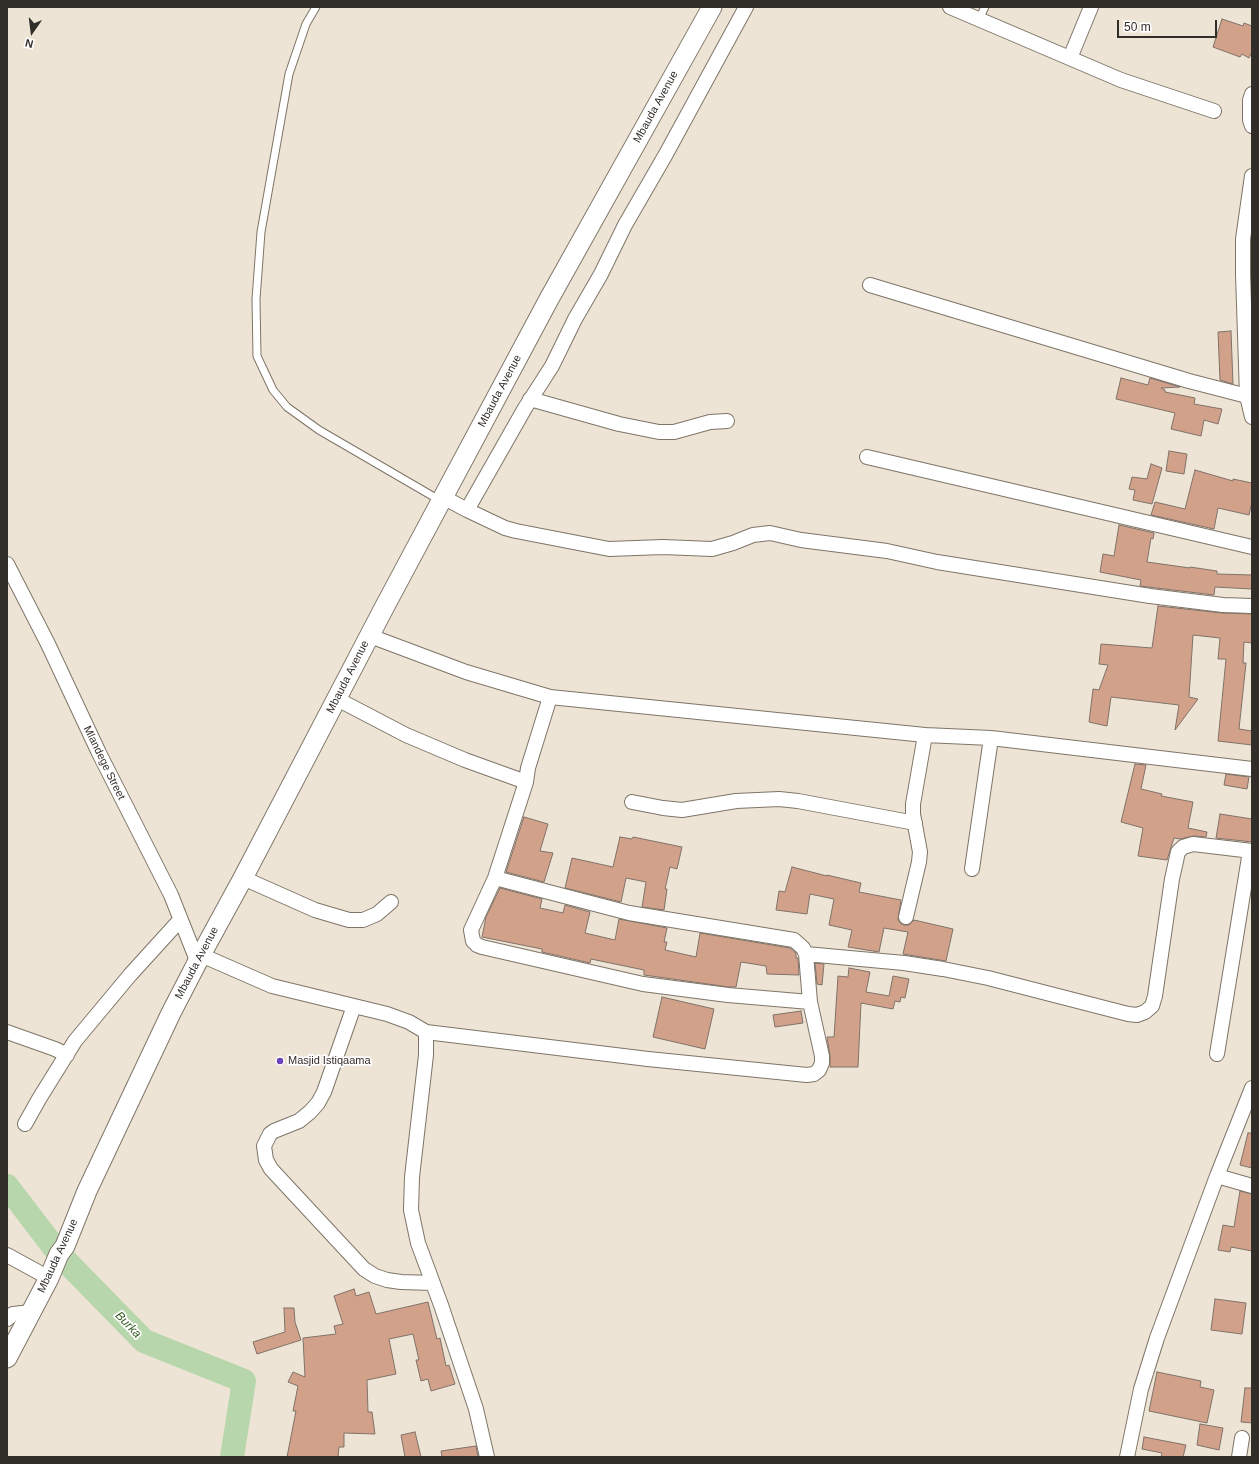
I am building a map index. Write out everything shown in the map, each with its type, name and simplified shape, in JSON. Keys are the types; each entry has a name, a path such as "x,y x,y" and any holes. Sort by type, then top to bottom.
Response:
{"street":[{"name":"Mbauda Avenue","path":"7,1358 49,1278 59,1254 65,1246 87,1190 171,1013 199,959 549,299 712,7"},
{"path":"467,510 530,399 552,366 625,226 670,148 746,7"},
{"path":"950,7 982,13 1070,58 1121,80 1214,110"},
{"path":"1070,58 1091,7"},
{"path":"1252,94 1250,100 1250,120 1252,126"},
{"path":"1252,176 1243,239 1248,275 1247,396 1252,417"},
{"path":"870,285 1189,381 1247,396"},
{"path":"530,399 619,424 659,432 674,432 710,422 727,421"},
{"path":"867,457 1252,547"},
{"path":"442,499 505,528 609,549 663,547 712,549 733,544 753,535 770,533 801,540 887,551 945,563 1150,596 1223,605 1252,606"},
{"name":"Mlandege Street","path":"7,564 51,650 99,753 170,895 180,920 199,959"},
{"path":"370,636 466,672 550,697 925,735 991,738 1252,769"},
{"path":"550,697 528,768 526,782 495,878 471,930 471,936 477,945 643,984 728,995 810,1002"},
{"path":"337,699 406,735 465,760 526,782"},
{"path":"906,917 919,862 919,841 913,814 914,795 925,735"},
{"path":"972,869 991,738"},
{"path":"632,802 682,810 736,801 779,799 798,801 915,823"},
{"path":"806,954 904,963 943,969 988,978 1137,1015 1146,1012 1152,1006 1155,996 1173,873 1178,852 1183,847 1193,844 1251,851 1217,1054"},
{"path":"243,878 315,910 349,920 362,920 377,914 391,902"},
{"path":"199,959 272,986 387,1014 409,1022 426,1032 648,1059 807,1075 814,1074 819,1070 822,1063 822,1056 810,1002 806,954 800,944 787,938 629,913 495,878"},
{"path":"25,1124 75,1041 130,975 180,920"},
{"path":"354,1006 324,1092 318,1103 299,1121 270,1134 264,1146 266,1160 271,1169 364,1269 375,1276 387,1280 433,1283"},
{"path":"7,1032 55,1049 67,1055"},
{"path":"426,1032 426,1055 412,1177 411,1210 418,1243 476,1409 487,1457"},
{"path":"1127,1457 1138,1403 1148,1366 1252,1088"},
{"path":"1218,1176 1252,1186"},
{"path":"7,1255 49,1278"},
{"path":"7,1319 13,1314 31,1312"},
{"path":"1240,1457 1242,1438"}],"lane":[{"path":"316,7 306,24 289,74 262,224 256,299 257,356 273,390 287,407 319,430 442,499"}],"building":[{"path":"1222,19 1243,26 1244,23 1252,26 1252,52 1249,58 1242,54 1240,57 1213,47"},
{"path":"1231,331 1233,384 1220,380 1218,332"},
{"path":"1121,378 1148,385 1150,378 1180,387 1161,388 1165,390 1165,392 1195,398 1194,404 1222,409 1218,424 1204,420 1201,436 1171,429 1175,413 1116,399"},
{"path":"1169,451 1187,454 1184,474 1166,471"},
{"path":"1151,464 1162,468 1152,504 1133,500 1135,490 1129,489 1132,477 1147,479"},
{"path":"1195,470 1233,481 1233,479 1252,483 1252,502 1249,515 1218,508 1214,529 1151,515 1155,502 1185,509"},
{"path":"1119,525 1154,533 1153,539 1151,538 1147,562 1217,571 1217,574 1252,575 1252,589 1215,587 1214,595 1140,586 1141,580 1100,572 1103,554 1114,556"},
{"path":"1158,606 1222,613 1252,614 1252,643 1244,642 1243,663 1246,663 1239,729 1252,731 1252,745 1218,741 1226,659 1218,659 1220,638 1193,635 1189,697 1198,699 1175,730 1179,705 1111,697 1107,726 1089,722 1093,689 1099,690 1108,665 1099,664 1101,644 1152,648"},
{"path":"1135,764 1146,765 1141,789 1162,794 1161,796 1193,802 1188,828 1207,832 1206,837 1194,836 1180,839 1174,838 1167,860 1138,856 1143,828 1121,822"},
{"path":"1226,774 1249,777 1247,789 1224,785"},
{"path":"1220,814 1252,819 1252,842 1216,838"},
{"path":"524,817 548,824 540,851 553,853 544,882 506,872"},
{"path":"620,837 632,839 633,837 682,847 677,869 670,867 665,889 667,889 664,910 642,907 646,882 626,878 621,902 565,888 572,858 613,867"},
{"path":"792,867 861,883 859,892 901,900 898,919 900,923 904,925 909,925 914,920 953,929 946,961 903,954 908,932 884,928 879,952 848,947 852,930 829,925 834,899 810,894 807,914 776,910 779,891 785,892"},
{"path":"500,888 542,899 540,908 563,913 565,905 590,912 585,933 615,940 619,919 667,928 664,942 667,942 665,950 696,957 700,933 790,948 796,953 796,958 798,958 799,975 767,974 766,966 741,962 736,987 729,987 644,975 644,970 591,959 590,963 542,952 542,949 482,937 486,917"},
{"path":"815,963 824,964 822,985 817,984"},
{"path":"849,968 870,972 866,992 889,996 893,976 909,979 905,998 901,997 900,1002 895,1001 893,1009 861,1003 858,1067 830,1067 827,1037 834,1037 838,976 848,977"},
{"path":"662,997 714,1009 705,1049 653,1037"},
{"path":"801,1011 803,1023 775,1027 773,1015"},
{"path":"1248,1133 1252,1133 1252,1168 1240,1165"},
{"path":"1240,1191 1252,1194 1252,1251 1231,1247 1230,1252 1218,1250 1223,1225 1234,1227"},
{"path":"354,1289 356,1296 369,1292 376,1314 428,1302 437,1339 440,1338 446,1366 449,1365 455,1384 431,1391 428,1379 421,1381 416,1360 419,1360 413,1334 389,1339 396,1374 367,1380 368,1412 372,1412 375,1434 344,1433 344,1447 339,1447 338,1457 287,1457 296,1411 293,1411 298,1386 288,1382 293,1372 305,1377 303,1338 336,1334 334,1326 343,1324 334,1296"},
{"path":"1215,1299 1246,1303 1242,1334 1211,1330"},
{"path":"284,1308 294,1308 295,1322 301,1340 257,1354 253,1342 285,1332"},
{"path":"1157,1372 1201,1381 1200,1387 1214,1390 1207,1423 1149,1411"},
{"path":"1245,1388 1252,1388 1252,1423 1241,1422"},
{"path":"1200,1424 1223,1428 1219,1450 1197,1445"},
{"path":"415,1432 421,1457 405,1457 401,1435"},
{"path":"1144,1437 1186,1445 1183,1457 1161,1457 1162,1453 1142,1449"},
{"path":"476,1446 478,1457 442,1457 441,1451"}],"waterway":[{"name":"Burka","path":"7,1186 59,1254 144,1341 244,1381 232,1457"}],"place":[{"name":"Masjid Istiqaama","path":"280,1061"}]}
